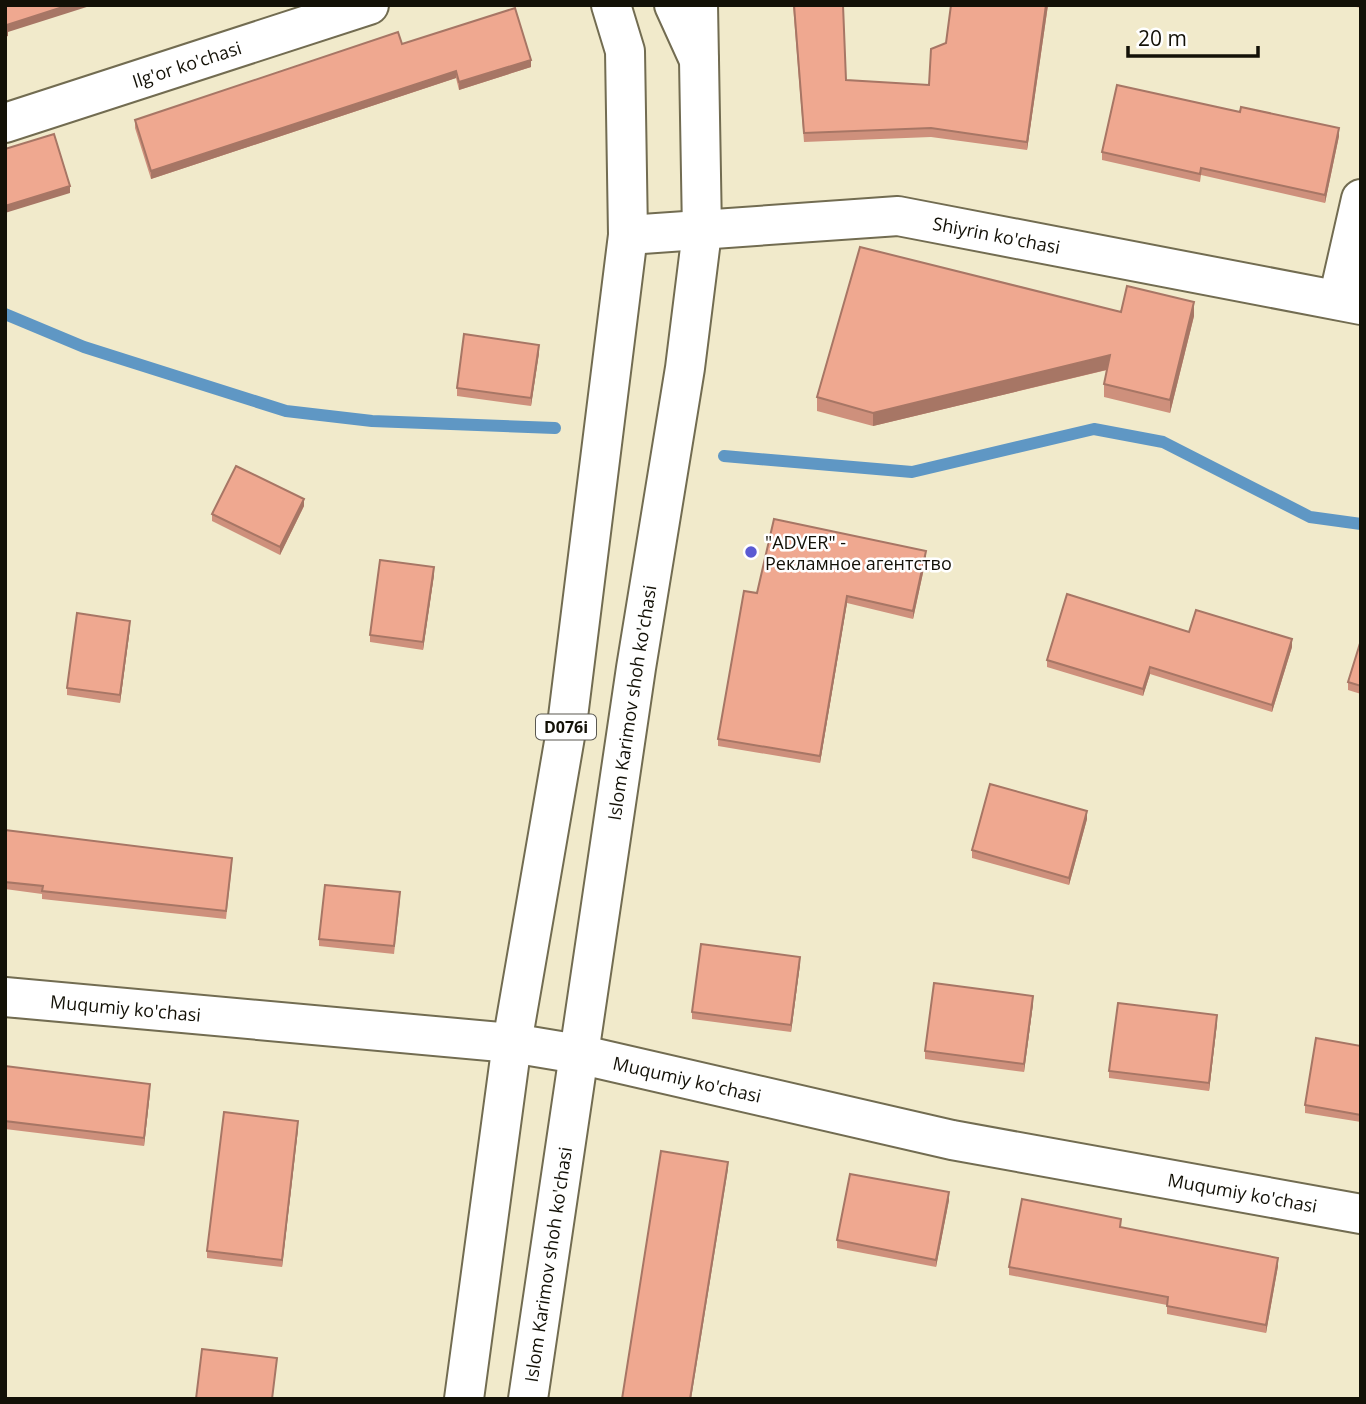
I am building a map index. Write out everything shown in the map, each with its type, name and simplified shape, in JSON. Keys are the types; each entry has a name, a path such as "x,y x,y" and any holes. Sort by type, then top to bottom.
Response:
{"main road":[{"name":"Ilg'or ko'chasi","path":"5,123 369,5"},
{"path":"611,5 625,51"},
{"name":"D076i","path":"464,1399 512,1043 567,725 628,235 625,5"},
{"path":"674,5 699,60"},
{"name":"Islom Karimov shoh ko'chasi","path":"528,1399 578,1054 685,368 702,232 698,5"},
{"path":"1350,303 1361,199"},
{"name":"Shiyrin ko'chasi","path":"628,235 702,232 898,216 1350,303"},
{"name":"Muqumiy ko'chasi","path":"5,997 512,1043 578,1054 952,1140 1361,1214"}],"building":[{"path":"5,5 69,5 7,25 8,28 5,29"},
{"path":"794,5 843,5 846,80 929,85 931,49 946,43 951,5 1046,5 1027,142 931,128 804,133"},
{"path":"515,8 531,60 459,82 456,71 151,171 135,120 398,32 402,44"},
{"path":"1117,85 1240,112 1241,107 1339,128 1325,195 1201,168 1200,174 1102,152"},
{"path":"54,134 70,186 5,206 5,149"},
{"path":"860,247 1121,312 1127,286 1194,302 1170,400 1104,384 1110,355 873,413 817,397"},
{"path":"464,334 539,345 531,398 457,388"},
{"path":"236,466 304,499 280,547 212,514"},
{"path":"774,519 926,551 913,611 847,596 820,756 718,739 744,591 757,593"},
{"path":"380,560 434,567 423,642 370,635"},
{"path":"1067,594 1189,632 1196,610 1292,639 1272,705 1150,667 1143,689 1047,660"},
{"path":"77,613 130,621 120,695 67,688"},
{"path":"1361,640 1361,686 1348,682"},
{"path":"990,784 1087,811 1069,878 972,850"},
{"path":"5,830 232,858 226,911 42,891 43,886 5,882"},
{"path":"325,885 400,892 394,946 319,939"},
{"path":"701,944 800,957 791,1025 692,1012"},
{"path":"934,983 1033,996 1024,1064 925,1051"},
{"path":"1118,1003 1217,1015 1209,1083 1109,1071"},
{"path":"1316,1038 1361,1046 1361,1115 1305,1105"},
{"path":"5,1066 150,1084 144,1138 5,1121"},
{"path":"224,1112 298,1121 282,1260 207,1251"},
{"path":"661,1151 728,1162 690,1399 622,1399"},
{"path":"850,1174 949,1192 936,1260 837,1240"},
{"path":"1022,1199 1121,1219 1120,1227 1278,1258 1266,1325 1167,1306 1168,1297 1009,1267"},
{"path":"202,1349 277,1358 272,1399 196,1399"}],"waterway":[{"path":"5,314 84,347 286,411 372,421 555,428"},
{"path":"724,456 912,472 1094,429 1163,442 1310,517 1361,524"}],"place":[{"name":"\"ADVER\" - Рекламное агентство","path":"751,552"}]}
